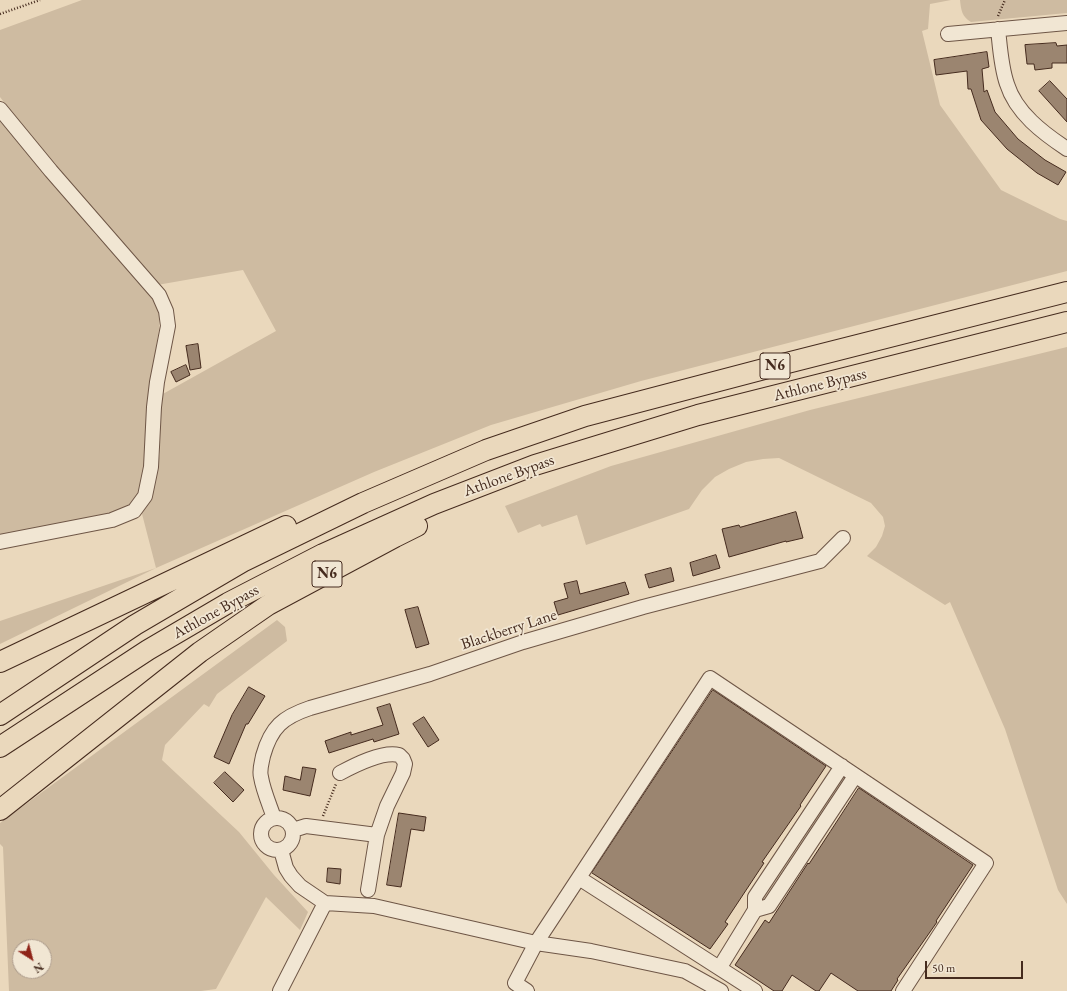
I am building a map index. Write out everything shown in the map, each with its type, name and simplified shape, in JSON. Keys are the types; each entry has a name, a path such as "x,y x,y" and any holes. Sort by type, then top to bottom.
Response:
{"highway":[{"name":"Athlone Bypass","path":"0,715 135,626 244,561 363,503 486,450 585,416 1067,292"},
{"name":"Athlone Bypass","path":"0,747 148,650 228,603 323,554 434,504 535,465 698,415 1067,322"},
{"name":"N6","path":"0,810 200,652 268,605 395,537 495,491 698,415"},
{"name":"N6","path":"0,662 325,508 425,467 486,450"}],"street":[{"path":"948,34 1067,23"},
{"path":"998,29 1006,83 1016,102 1037,128 1067,148"},
{"path":"0,109 51,171 159,295 166,311 168,326 157,389 151,467 145,496 139,505 131,513 112,520 0,542"},
{"name":"Blackberry Lane","path":"274,818 261,777 261,765 266,744 270,736 275,728 292,714 430,674 523,642 658,603 820,561 843,538"},
{"path":"527,991 515,983 536,943 710,678 986,863 903,991"},
{"path":"340,773 354,765 388,754 399,755 403,759 403,773 387,806 377,835 368,890"},
{"path":"720,967 755,910 755,897 842,766"},
{"path":"755,910 769,906 856,776"},
{"path":"274,818 279,818 288,822 293,830 293,840 290,845 281,850 271,850 263,843 261,833 265,824 274,818"},
{"path":"293,830 306,826 377,835"},
{"path":"802,826 816,835"},
{"path":"281,850 286,868 291,876 300,886 325,903 374,906 536,943 591,951 685,971 721,991"},
{"path":"579,878 720,967 755,991"},
{"path":"280,991 325,903"}],"path":[{"path":"0,14 40,0"},
{"path":"998,29 998,16 1005,0"},
{"path":"319,828 340,773"}],"shaded area":[{"path":"82,0 951,0 930,4 928,29 922,31 940,105 1001,190 1067,221 1067,271 641,381 491,425 374,472 156,568 141,510 153,484 160,454 161,395 276,331 243,270 157,285 25,130 0,97 0,30"},
{"path":"960,0 1067,0 1067,13 971,22 962,13"},
{"path":"0,121 95,234 153,298 159,312 159,329 148,397 143,483 137,496 131,503 119,512 0,535"},
{"path":"1067,347 1067,904 1058,890 1005,729 950,602 945,605 867,556 876,547 885,526 883,517 871,503 779,458 746,462 729,469 715,477 702,490 689,509 586,545 577,515 542,527 540,524 518,533 505,506 611,466 810,410"},
{"path":"156,568 0,644 0,621"},
{"path":"277,620 285,627 287,641 217,694 209,707 204,704 165,745 162,760 239,832 274,875 308,912 300,930 266,897 216,989 201,991 9,991 3,847 0,844 0,823"}],"building":[{"path":"1056,43 1057,46 1067,45 1067,63 1052,63 1052,68 1035,70 1034,64 1027,64 1025,45"},
{"path":"987,52 989,67 982,69 984,92 987,90 995,112 1018,139 1045,160 1066,172 1058,185 1037,173 1007,149 981,120 971,89 968,89 967,71 936,75 934,60"},
{"path":"1050,81 1067,99 1067,122 1039,91"},
{"path":"198,344 201,368 190,370 186,346"},
{"path":"186,365 190,375 176,382 171,372"},
{"path":"796,512 803,538 786,541 729,557 722,529 739,525 740,527"},
{"path":"716,555 720,568 693,576 690,563"},
{"path":"671,568 674,581 649,588 645,575"},
{"path":"577,581 580,594 625,582 629,594 558,615 554,602 568,598 564,584"},
{"path":"418,607 429,644 416,648 405,610"},
{"path":"249,687 265,696 248,724 246,724 229,764 214,757 232,715"},
{"path":"713,690 826,766 800,805 801,806 762,862 764,863 725,922 728,924 710,949 592,873"},
{"path":"390,704 399,734 374,742 373,739 329,753 325,741 351,732 351,735 383,725 377,708"},
{"path":"424,717 439,740 428,747 413,724"},
{"path":"303,767 316,769 310,796 283,790 285,776 300,780"},
{"path":"225,772 244,790 233,802 214,783"},
{"path":"859,788 973,865 936,921 937,922 897,979 898,980 891,991 858,991 831,973 819,991 816,991 792,975 782,991 774,991 735,965 765,920 769,923"},
{"path":"399,813 426,817 424,831 411,829 401,887 387,885"},
{"path":"328,868 341,869 340,884 327,882"}]}
